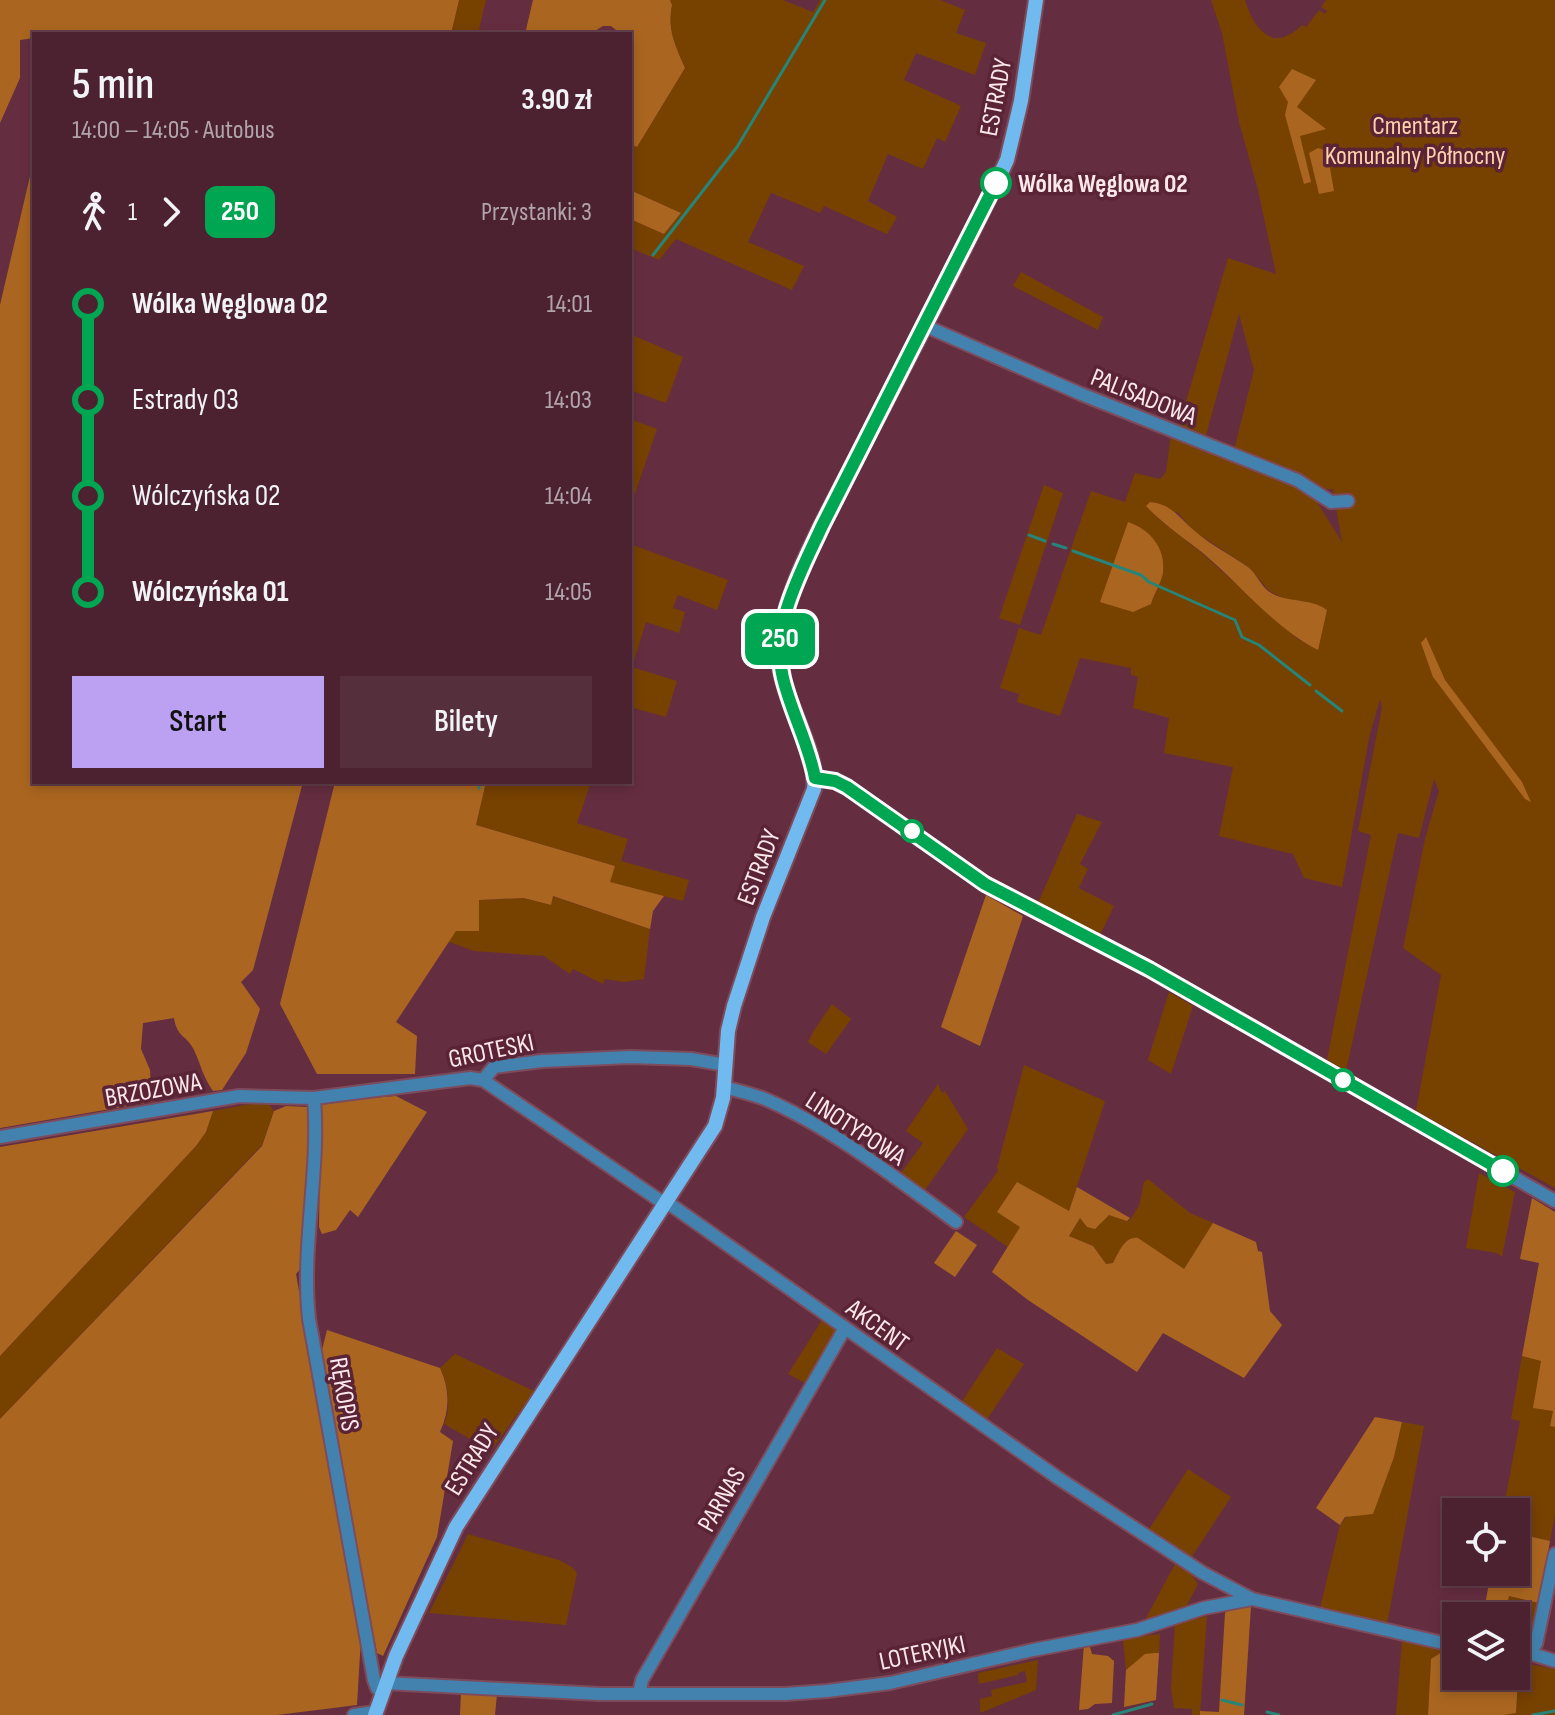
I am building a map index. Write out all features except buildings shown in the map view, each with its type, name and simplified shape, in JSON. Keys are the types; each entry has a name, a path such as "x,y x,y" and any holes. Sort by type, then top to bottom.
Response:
{"main road":[{"name":"ESTRADY","path":"375,1714 383,1688 456,1527 715,1126 724,1087 730,1020 763,917 812,795 815,778 782,678 781,634 796,584 813,545 1007,160 1021,101 1036,0"}],"street":[{"name":"PALISADOWA","path":"923,325 1072,391 1297,480 1331,502 1348,501"},
{"path":"815,778 835,781 847,787 985,884 1149,969 1555,1201"},
{"name":"GROTESKI","path":"314,1098 470,1078 483,1080 499,1065 542,1061 664,1057 726,1065"},
{"name":"AKCENT","path":"483,1080 671,1205 1058,1478 1203,1573 1252,1599"},
{"name":"LINOTYPOWA","path":"724,1087 762,1097 783,1107 956,1222"},
{"name":"BRZOZOWA","path":"0,1137 239,1096 314,1098"},
{"name":"RĘKOPIS","path":"314,1098 315,1166 306,1289 309,1319 374,1680 377,1688 383,1688"},
{"name":"PARNAS","path":"639,1694 642,1680 845,1328"},
{"path":"1530,1649 1536,1644 1555,1554"},
{"name":"LOTERYJKI","path":"383,1688 549,1693 785,1694 890,1683 1137,1630 1204,1608 1252,1599 1442,1643"},
{"path":"1530,1656 1555,1661"},
{"path":"354,1715 375,1714"}],"green space":[{"path":"459,0 486,0 478,32 451,32"},
{"path":"670,0 783,0 813,12 820,0 940,0 965,10 956,33 986,43 975,75 916,53 904,80 961,106 945,142 937,138 923,169 888,154 868,201 897,217 887,234 824,206 820,213 771,193 748,242 804,266 792,290 676,239 659,260 632,249 632,220 664,234 681,213 632,191 632,145 637,147 685,68 673,37"},
{"name":"Cmentarz Komunalny Północny","path":"1211,0 1245,0 1259,28 1266,34 1282,37 1302,25 1306,27 1319,10 1325,14 1327,11 1321,7 1326,0 1555,0 1555,1188 1416,1111 1441,975 1403,948 1425,839 1439,791 1434,779 1419,838 1398,833 1346,1071 1327,1060 1371,835 1358,831 1382,708 1380,699 1369,738 1342,887 1304,878 1293,854 1219,836 1233,767 1164,753 1169,718 1133,708 1138,677 1131,675 1131,668 1080,658 1060,716 1017,702 1019,694 1000,688 1019,628 1041,635 1091,491 1125,502 1135,473 1160,479 1166,472 1171,435 1302,487 1317,502 1342,542 1333,489 1315,489 1234,450 1254,370 1239,314 1205,439 1178,429 1228,258 1276,274 1239,122 1222,33","holes":["1177,512 1195,532 1250,568 1269,591 1285,599 1308,602 1318,649 1298,639 1158,518","1163,573 1151,604 1100,601"]},
{"path":"1021,272 1103,317 1098,330 1013,286"},
{"path":"632,335 683,357 666,403 632,391"},
{"path":"632,420 657,429 632,502"},
{"path":"1044,485 1063,493 1020,625 999,618"},
{"path":"632,545 728,580 717,610 678,595 673,608 685,612 679,633 646,622 632,667"},
{"path":"632,667 677,681 666,717 632,708"},
{"path":"486,784 590,784 577,823 628,839 621,861 689,880 683,901 609,882 615,866 476,825"},
{"path":"1077,814 1102,822 1080,864 1088,869 1079,888 1114,906 1100,935 1038,903"},
{"path":"552,896 650,929 644,979 624,982 605,979 603,984 573,969 570,974 544,956 474,951 447,941 456,930 465,930 479,900 525,898 551,905"},
{"path":"1169,992 1193,1006 1171,1074 1148,1060"},
{"path":"832,1004 851,1019 826,1054 808,1042"},
{"path":"1024,1065 1105,1101 1069,1211 1021,1226 1008,1247 964,1217 998,1171"},
{"path":"938,1084 968,1129 925,1190 901,1173 923,1143 906,1131"},
{"path":"267,1101 274,1111 262,1145 0,1419 0,1356 196,1146 206,1132 213,1111"},
{"path":"1479,1173 1515,1192 1502,1257 1497,1253 1466,1248"},
{"path":"1148,1179 1190,1213 1213,1223 1184,1269 1162,1255 1127,1240 1113,1263 1106,1264 1093,1246 1069,1236 1080,1218 1087,1227 1099,1226 1102,1219 1109,1215 1129,1221 1139,1206 1144,1182"},
{"path":"822,1320 837,1331 809,1385 788,1374"},
{"path":"997,1348 1024,1364 986,1421 961,1403"},
{"path":"455,1354 534,1391 491,1451 444,1424 448,1396 440,1368"},
{"path":"1522,1356 1541,1360 1553,1411 1550,1425 1555,1427 1555,1515 1550,1541 1530,1536 1530,1498 1506,1498 1520,1421 1511,1419"},
{"path":"1402,1422 1424,1426 1387,1624 1320,1608 1340,1525 1394,1457"},
{"path":"1188,1469 1231,1497 1191,1558 1148,1531"},
{"path":"468,1534 559,1560 572,1567 577,1573 566,1625 429,1613"},
{"path":"1175,1564 1192,1575 1198,1584 1186,1607 1145,1620"},
{"path":"1508,1596 1539,1603 1530,1640 1530,1602 1507,1602"},
{"path":"1207,1616 1200,1715 1192,1715 1192,1709 1174,1708 1171,1688 1175,1624"},
{"path":"1160,1634 1159,1653 1145,1655 1126,1670 1123,1639"},
{"path":"1402,1640 1442,1649 1431,1659 1428,1715 1396,1715"},
{"path":"1038,1660 1036,1690 980,1713 980,1699 992,1696 991,1690 1027,1682 1025,1671 979,1684 978,1673"},
{"path":"1530,1664 1555,1669 1555,1715 1504,1715 1516,1712 1517,1690 1530,1690"}],"shaded area":[{"path":"0,0 459,0 451,32 32,32 32,38 20,40 20,78 0,123"},
{"path":"533,0 670,0 673,37 685,68 637,147 632,145 632,32 618,32 611,26 603,26 593,32 525,32"},
{"path":"1292,69 1316,80 1297,107 1326,129 1300,136 1311,182 1304,184 1285,115 1288,102 1279,87"},
{"path":"1318,148 1327,151 1334,191 1319,194 1309,153"},
{"path":"32,168 32,784 302,784 253,970 241,982 260,1009 246,1053 222,1090 213,1091 194,1050 177,1029 174,1018 143,1023 141,1049 150,1070 151,1088 157,1101 0,1128 0,305"},
{"path":"632,191 681,213 664,234 632,220"},
{"path":"1150,502 1170,509 1202,537 1248,567 1268,591 1327,610 1318,650 1272,618 1204,554 1146,506"},
{"path":"1128,522 1143,529 1154,540 1163,564 1162,577 1151,604 1133,612 1100,602"},
{"path":"1426,637 1445,680 1522,782 1531,802 1525,799 1433,677 1421,643"},
{"path":"335,784 486,784 476,825 615,866 610,882 664,896 653,911 650,929 553,896 551,905 524,898 479,900 479,931 456,931 396,1022 417,1036 415,1074 317,1074 280,1004"},
{"path":"986,895 1023,916 980,1046 941,1027"},
{"path":"396,1096 427,1112 358,1217 350,1210 336,1230 322,1234 319,1227 321,1102"},
{"path":"286,1106 307,1107 310,1127 305,1264 296,1274 361,1637 357,1705 277,1715 0,1715 0,1419 262,1146 274,1111"},
{"path":"213,1111 206,1132 196,1146 0,1356 0,1147"},
{"path":"1017,1182 1069,1211 1077,1187 1130,1218 1127,1221 1109,1215 1095,1229 1087,1227 1080,1218 1069,1236 1093,1246 1106,1264 1113,1263 1126,1242 1138,1238 1184,1269 1213,1223 1256,1242 1258,1251 1262,1252 1270,1311 1282,1325 1244,1378 1163,1333 1137,1372 1028,1300 992,1272 1020,1227 997,1212"},
{"path":"1532,1198 1555,1212 1555,1427 1550,1426 1553,1411 1533,1408 1541,1361 1522,1356 1539,1263 1520,1259"},
{"path":"956,1231 977,1245 955,1277 934,1263"},
{"path":"327,1330 440,1368 446,1384 446,1416 440,1432 453,1441 437,1537 383,1656 377,1653 321,1354"},
{"path":"1375,1417 1402,1422 1394,1457 1373,1514 1345,1517 1340,1525 1316,1508"},
{"path":"1530,1536 1550,1541 1539,1603 1509,1596 1508,1602 1486,1602 1488,1586 1530,1586"},
{"path":"1251,1606 1244,1715 1200,1715 1200,1711 1219,1712 1225,1613"},
{"path":"1084,1644 1089,1644 1092,1654 1108,1656 1114,1661 1112,1703 1095,1704 1079,1710"},
{"path":"1442,1652 1442,1690 1517,1690 1516,1713 1428,1715 1431,1659"},
{"path":"1159,1653 1156,1700 1124,1707 1126,1670 1145,1654"},
{"path":"461,1692 497,1694 495,1715 460,1715"}],"waterway":[{"path":"653,255 737,147 825,0"},
{"path":"1029,535 1045,541"},
{"path":"1053,544 1066,548"},
{"path":"1073,551 1141,575 1149,582 1235,620 1242,637 1259,645 1310,685"},
{"path":"1316,691 1342,711"},
{"path":"479,788 480,784"},
{"path":"1222,1700 1242,1705"},
{"path":"1113,1715 1152,1704"},
{"path":"1533,1715 1555,1711"},
{"path":"1267,1712 1279,1715"}],"bus line":[{"name":"250","path":"996,183 822,526 784,619 779,647 782,678 815,778 835,781 847,787 985,884 1149,969 1503,1171"}],"place":[{"name":"Wólka Węglowa 02","path":"996,183"}]}
